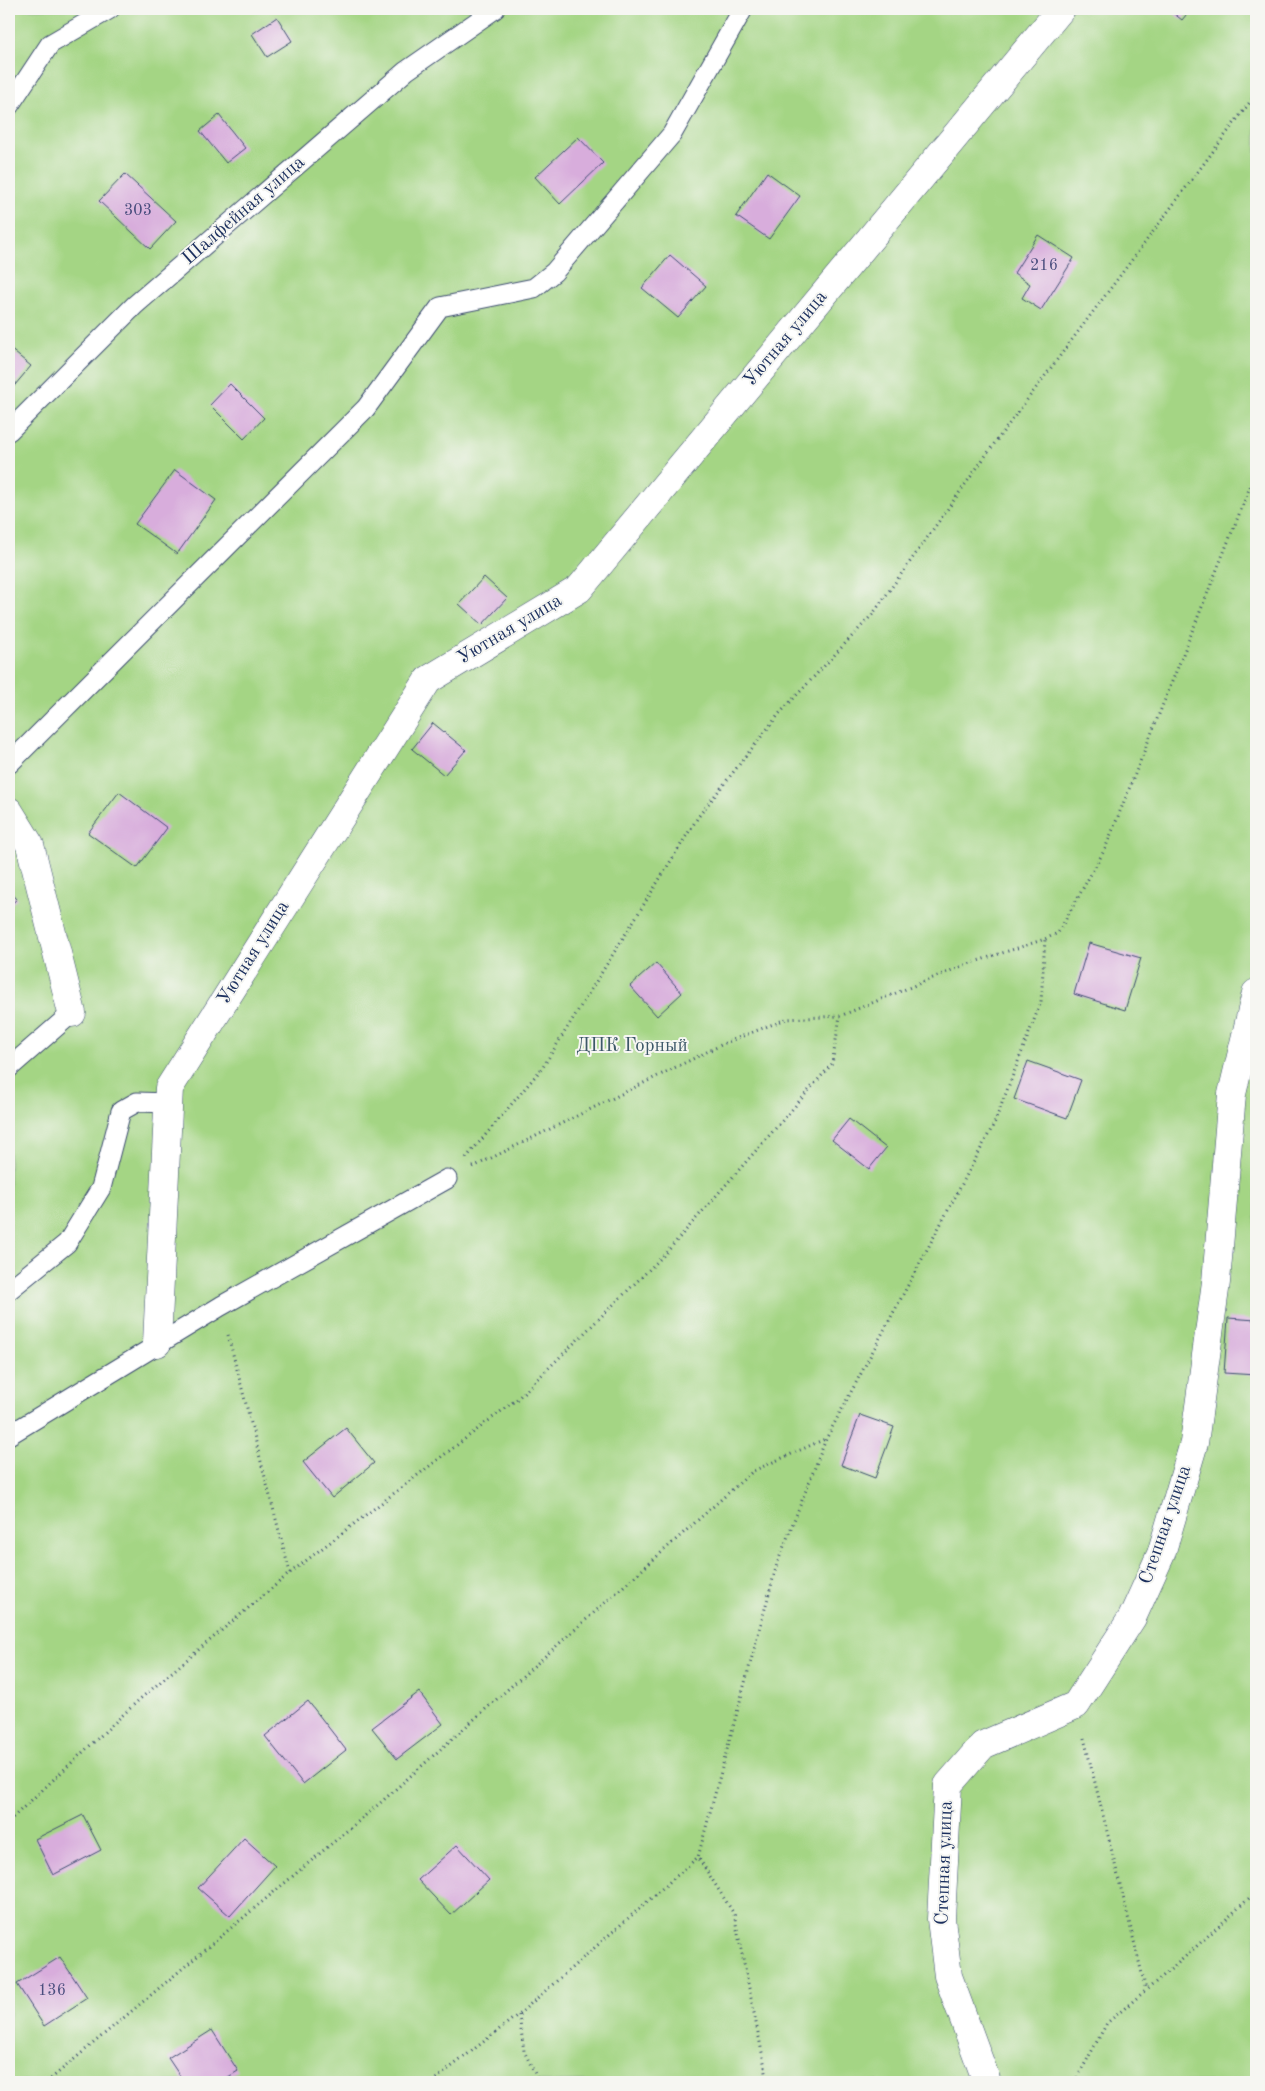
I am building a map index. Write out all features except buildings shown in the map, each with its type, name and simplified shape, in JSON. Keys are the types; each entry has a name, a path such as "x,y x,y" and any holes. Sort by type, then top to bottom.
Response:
{"street":[{"name":"Уютная улица","path":"157,1343 169,1088 428,680 579,589 1061,9"},
{"path":"9,811 30,845 72,1013"},
{"name":"Степная улица","path":"987,2082 948,1976 944,1947 941,1918 948,1785 983,1745 1076,1705 1132,1618 1161,1554 1194,1443 1216,1282 1232,1094 1256,993"}],"lane":[{"path":"9,106 50,44 110,9"},
{"name":"Шалфейная улица","path":"9,431 135,305 406,71 495,9"},
{"path":"9,764 366,408 440,306 534,288 554,272 672,134 743,9"},
{"path":"9,1068 72,1013"},
{"path":"9,1290 68,1243 101,1188 121,1111 137,1102 168,1103"},
{"path":"9,1435 220,1306 447,1179"}],"path":[{"path":"447,1179 543,1067 698,817 778,714 872,615 994,444 1256,94"},
{"path":"447,1179 725,1043 786,1019 840,1016 962,966 1058,933 1105,849 1256,472"},
{"path":"432,2082 519,2014 698,1857 777,1564 826,1439 994,1124 1041,1002 1045,939"},
{"path":"9,1822 140,1699 290,1573 517,1399 665,1254 832,1064 840,1016"},
{"path":"220,1306 290,1573"},
{"path":"47,2082 379,1804 753,1471 826,1439"},
{"path":"1076,1705 1146,1990"},
{"path":"698,1857 734,1914 768,2082"},
{"path":"1075,2082 1107,2022 1146,1990 1256,1892"},
{"path":"519,2014 524,2051 539,2082"}],"green space":[{"name":"ДПК Горный","path":"9,9 1256,9 1256,2082 9,2082"}]}
